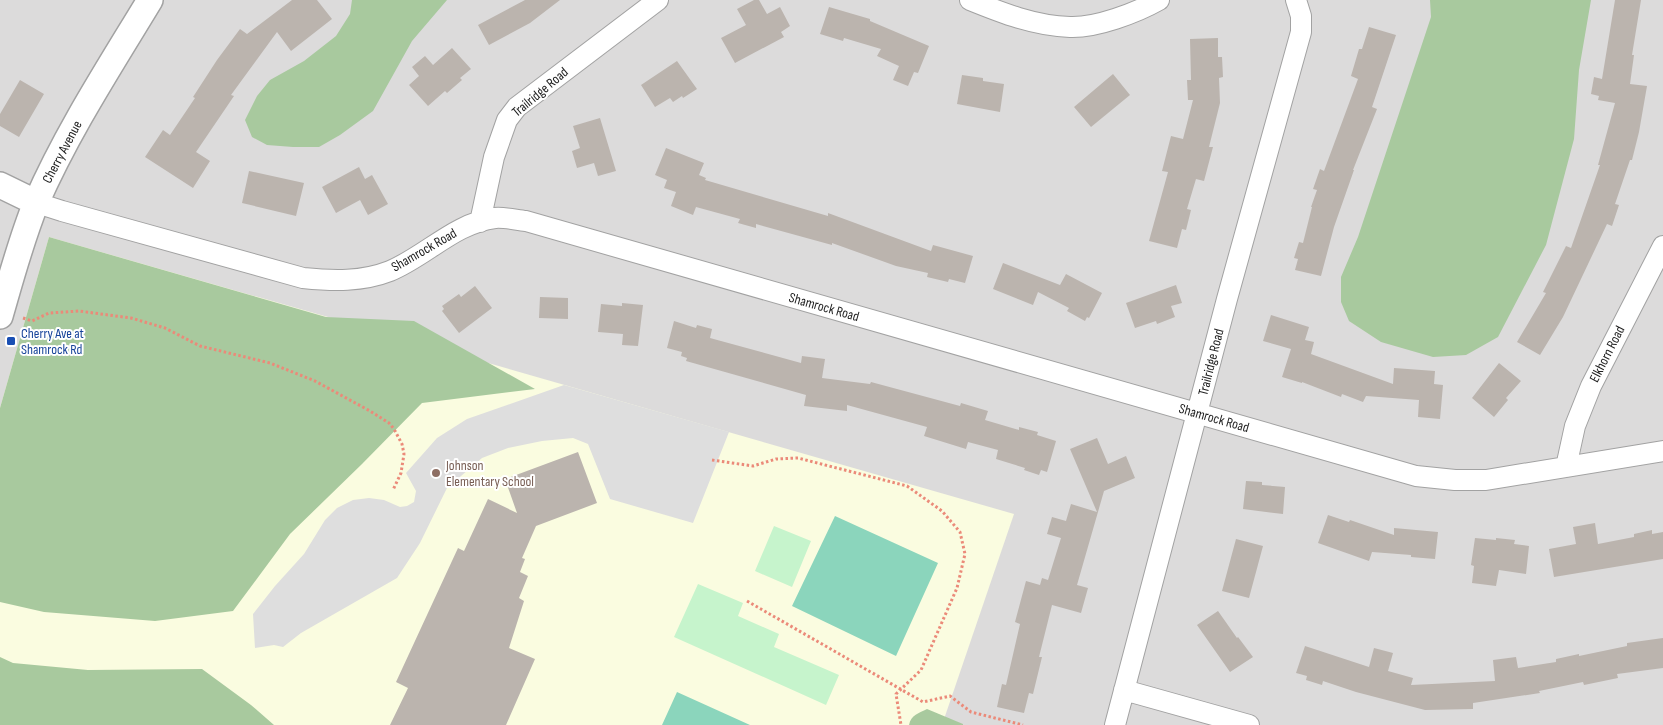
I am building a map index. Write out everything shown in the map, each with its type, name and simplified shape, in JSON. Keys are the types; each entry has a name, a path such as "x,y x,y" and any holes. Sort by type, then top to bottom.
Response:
{"street":[{"name":"Cherry Avenue","path":"10,317 20,247 36,203 58,158 97,88 150,0"},
{"name":"Trailridge Road","path":"480,222 494,158 507,120 517,106 658,0"},
{"path":"970,0 1002,13 1036,22 1071,27 1114,19 1149,6 1159,0"},
{"name":"Trailridge Road","path":"1116,725 1227,299 1301,32 1301,16 1296,0"},
{"name":"Shamrock Road","path":"0,185 36,203 68,213 304,278 332,281 362,278 390,271 460,230 480,222 497,218 526,220 868,320 1416,476 1455,480 1486,480 1663,451"},
{"name":"Elkhorn Road","path":"1566,468 1575,426 1591,386 1663,246"},
{"path":"1124,690 1249,725"}],"path":[{"path":"10,317 32,321 49,313 79,311 131,318 165,328 200,346 270,363 315,381 370,411 389,423 394,429 402,444 404,454 401,473 393,490"},
{"path":"712,460 752,466 776,460 798,458 907,486 942,511 960,532 965,554 957,588 921,670 896,694 901,725"},
{"path":"746,601 923,702 950,696 970,712 1023,725"}],"shaded area":[{"path":"0,0 1663,0 1663,725 0,725"},
{"name":"Johnson Elementary School","path":"49,237 1014,514 942,725 0,725 0,408"},
{"path":"564,385 729,432 693,523 610,499 588,444 573,438 542,441 508,448 482,458 447,488 420,543 397,578 301,633 283,647 274,645 255,648 253,614 304,554 325,520 337,508 353,500 369,498 384,500 400,507 407,506 414,502 416,491 406,473 437,438 467,419"}],"green space":[{"path":"352,0 447,0 412,41 373,111 340,135 319,147 267,145 252,137 245,120 257,96 270,80 304,61 336,36 350,14"},
{"path":"1430,0 1591,0 1579,70 1574,139 1546,245 1498,337 1466,355 1433,357 1381,342 1349,321 1341,302 1341,277 1358,237 1431,17"},
{"path":"49,237 326,317 414,321 535,389 422,403 290,534 233,611 155,621 44,612 0,602 0,408"},
{"path":"835,516 938,563 896,656 792,606"},
{"path":"774,526 811,541 792,587 755,571"},
{"path":"698,584 743,603 738,616 779,634 774,647 839,675 826,705 674,637"},
{"path":"0,657 13,663 88,670 202,669 251,705 274,725 0,725"},
{"path":"677,692 750,725 662,725"},
{"path":"927,709 963,725 909,725 913,717"}],"building":[{"path":"292,0 317,0 332,19 291,51 277,32 231,95 234,96 196,152 210,161 193,188 145,157 163,130 170,135 195,98 193,97 217,60 240,29 247,34"},
{"path":"525,0 560,0 530,23 489,45 478,25"},
{"path":"754,0 759,0 767,14 780,7 790,26 781,32 784,37 735,63 721,38 746,25 737,9"},
{"path":"1615,0 1641,0 1632,55 1634,55 1630,84 1647,86 1639,132 1632,160 1630,160 1615,204 1619,205 1612,226 1607,224 1563,317 1540,355 1517,342 1546,293 1543,292 1566,246 1571,248 1600,165 1598,165 1615,103 1598,100 1599,96 1591,94 1594,77 1602,79"},
{"path":"829,7 870,19 870,21 929,46 918,73 914,72 908,86 893,80 899,66 877,56 881,49 844,38 843,41 820,34"},
{"path":"1369,27 1396,35 1372,107 1377,109 1353,170 1334,227 1321,276 1295,270 1298,259 1294,258 1299,242 1303,243 1317,190 1313,189 1320,169 1324,171 1358,79 1351,76 1359,49 1362,49"},
{"path":"1218,38 1218,57 1222,57 1223,77 1219,78 1220,103 1209,147 1213,147 1204,181 1196,179 1187,209 1191,210 1186,230 1182,229 1177,248 1149,241 1168,172 1162,171 1171,136 1183,139 1193,100 1188,100 1187,80 1191,80 1190,39"},
{"path":"452,48 471,69 447,93 445,91 428,106 409,85 419,76 412,67 425,56 433,65"},
{"path":"677,61 697,89 683,98 682,96 673,102 670,98 655,107 641,85"},
{"path":"1113,74 1130,95 1091,127 1074,107"},
{"path":"962,75 1004,84 1000,112 957,104"},
{"path":"20,80 44,94 19,137 0,126 0,114"},
{"path":"600,118 616,171 598,176 594,163 577,168 572,151 580,148 573,126"},
{"path":"666,148 704,163 699,175 706,178 705,180 828,216 828,213 931,251 933,245 973,256 965,283 949,279 948,282 927,277 928,273 896,266 832,243 832,245 756,224 756,228 738,223 740,219 696,207 693,215 671,206 676,192 664,188 667,180 655,175"},
{"path":"359,167 365,179 372,175 388,204 368,215 360,200 336,213 322,187"},
{"path":"249,171 304,183 296,216 242,203"},
{"path":"1003,263 1060,285 1066,274 1102,293 1089,318 1087,317 1085,321 1067,311 1069,308 1038,292 1033,305 993,289"},
{"path":"1176,285 1182,303 1171,306 1175,317 1157,324 1156,321 1135,328 1126,303"},
{"path":"475,286 492,308 459,333 442,311 444,309 442,306 459,294 461,297"},
{"path":"540,297 568,298 568,319 539,318"},
{"path":"622,303 643,305 638,346 622,345 623,334 598,332 601,304 622,306"},
{"path":"1271,315 1309,327 1305,340 1314,342 1311,354 1393,384 1394,368 1435,371 1434,384 1443,385 1440,419 1418,417 1419,400 1366,396 1363,402 1342,394 1341,397 1302,382 1282,377 1291,349 1263,341"},
{"path":"674,321 696,328 697,325 712,329 710,338 801,363 802,356 825,359 822,378 870,384 871,382 960,406 961,403 988,411 985,420 1019,430 1019,427 1038,432 1037,435 1056,441 1047,472 1041,470 1039,475 1024,470 1025,468 996,459 998,450 968,442 966,449 924,436 927,427 847,405 847,411 804,406 806,395 686,361 687,358 681,356 682,352 667,348"},
{"path":"1499,363 1521,381 1506,398 1508,400 1494,417 1472,398"},
{"path":"1097,438 1108,464 1126,456 1135,478 1104,491 1077,585 1088,588 1081,613 1052,605 1039,657 1042,657 1033,694 1029,693 1024,713 997,707 1002,684 1006,685 1020,624 1015,622 1026,581 1040,585 1042,578 1048,580 1061,538 1047,534 1052,517 1066,521 1071,504 1097,512 1070,449"},
{"name":"Johnson Elementary School","path":"578,452 597,503 536,526 522,558 525,559 520,572 528,576 519,598 524,601 509,648 535,659 506,725 390,725 408,688 396,682 458,548 464,551 488,499 517,513 505,479"},
{"path":"1246,481 1262,482 1262,485 1285,487 1283,514 1243,509"},
{"path":"1328,515 1349,522 1350,520 1394,535 1394,528 1438,532 1435,559 1372,552 1369,561 1318,543"},
{"path":"1595,523 1598,544 1634,537 1634,534 1652,530 1652,534 1663,532 1663,559 1554,577 1549,549 1576,544 1573,527"},
{"path":"1475,538 1515,540 1514,544 1529,546 1526,574 1499,570 1496,586 1472,583 1474,566 1471,565"},
{"path":"1236,539 1263,546 1249,598 1222,591"},
{"path":"1218,611 1253,657 1230,672 1197,625"},
{"path":"1663,638 1663,668 1617,674 1618,678 1584,685 1583,682 1539,691 1540,693 1473,703 1473,709 1425,710 1356,692 1323,681 1322,685 1306,680 1307,676 1296,673 1305,646 1369,667 1374,648 1393,653 1388,671 1413,678 1411,685 1495,681 1493,660 1516,657 1518,668 1556,662 1556,659 1579,654 1579,656 1627,646 1627,643"}],"place":[{"name":"Cherry Ave at Shamrock Rd","path":"11,341"},
{"name":"Johnson Elementary School","path":"436,473"}]}
